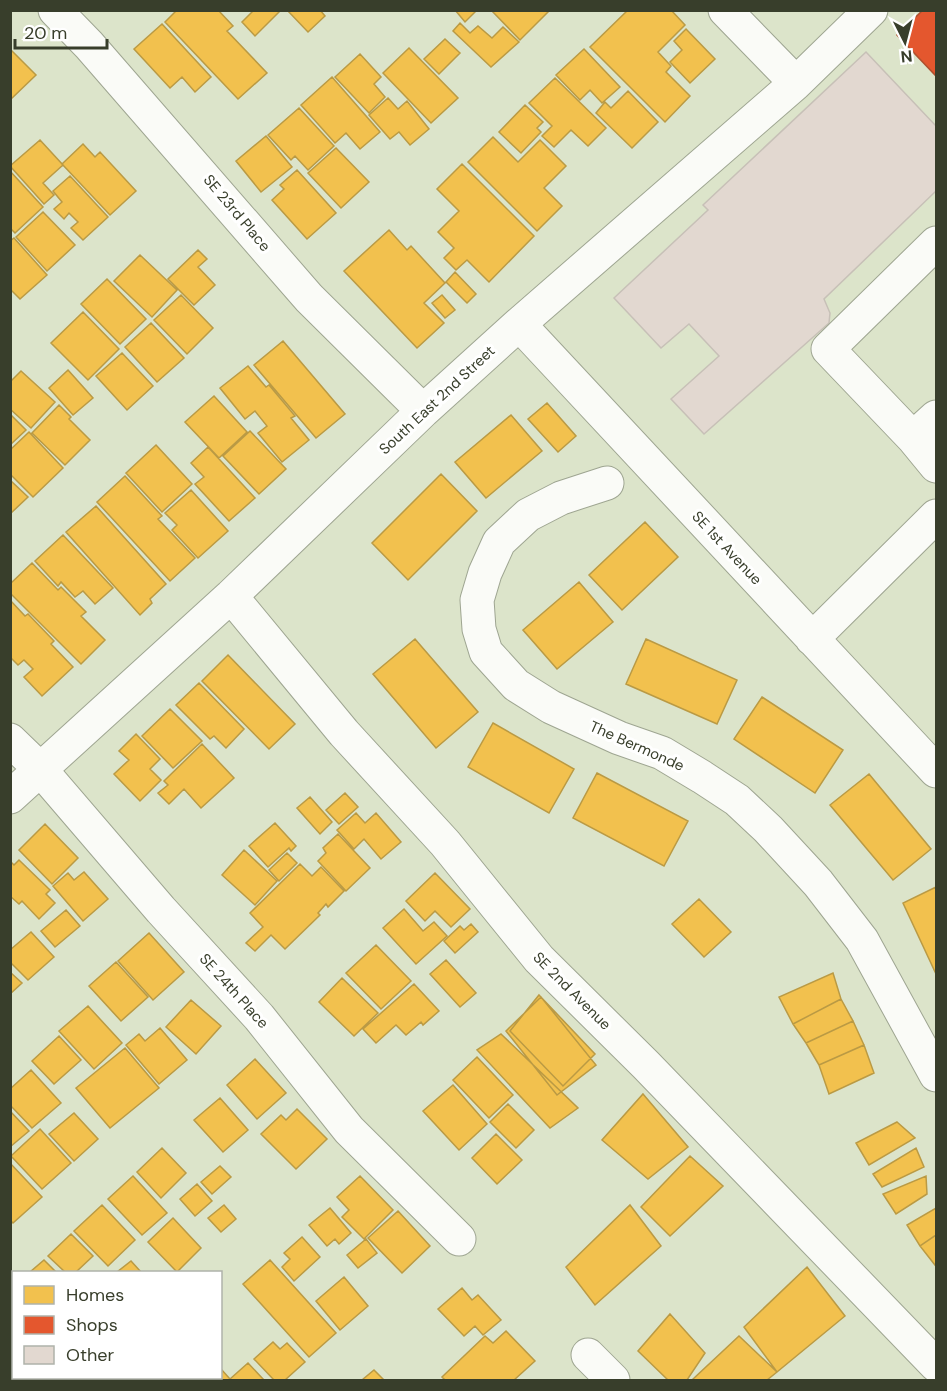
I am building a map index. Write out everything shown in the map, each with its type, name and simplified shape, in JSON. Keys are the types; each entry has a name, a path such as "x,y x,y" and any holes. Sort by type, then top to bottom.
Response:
{"street":[{"name":"SE 23rd Place","path":"55,10 97,53 309,298 423,411"},
{"path":"725,10 796,83"},
{"name":"South East 2nd Street","path":"10,798 231,596 423,411 519,324 796,83 871,10"},
{"path":"936,243 828,349 925,428 936,466"},
{"name":"SE 1st Avenue","path":"519,324 936,771"},
{"name":"The Bermonde","path":"607,483 561,498 528,515 499,542 485,573 477,600 479,628 486,652 516,685 551,707 619,738 662,753 737,800 768,829 818,883 862,940 936,1075"},
{"path":"812,639 936,516"},
{"name":"SE 2nd Avenue","path":"231,596 344,733 445,843 538,959 646,1065 936,1365"},
{"name":"SE 24th Place","path":"10,740 40,769 161,910 259,1017 349,1130 459,1239"},
{"path":"588,1355 613,1380"}],"building: Homes":[{"path":"177,10 218,10 233,26 227,31 267,73 238,99 165,22"},
{"path":"254,10 281,10 255,36 242,22"},
{"path":"287,10 320,10 325,16 308,32"},
{"path":"455,10 477,10 465,22"},
{"path":"491,10 548,10 549,11 520,40"},
{"path":"628,10 671,10 685,25 658,52 671,66 666,72 690,96 665,122 590,47"},
{"path":"460,23 470,33 478,26 492,38 503,27 519,42 491,67 453,31"},
{"path":"162,24 211,77 195,92 182,77 170,88 134,49"},
{"path":"686,29 715,59 690,83 670,62 682,50 674,41"},
{"path":"445,39 460,53 439,74 424,59"},
{"path":"409,48 458,98 431,123 383,73"},
{"path":"10,49 36,75 10,100"},
{"path":"584,49 620,87 602,103 590,90 580,100 556,75"},
{"path":"360,54 381,77 374,84 385,97 369,113 335,77"},
{"path":"332,77 380,132 360,149 346,133 335,143 301,105"},
{"path":"555,78 606,128 588,146 571,130 554,147 542,136 552,126 529,103"},
{"path":"628,91 658,122 632,148 596,113 605,102 611,108"},
{"path":"388,98 398,109 407,101 429,129 410,145 399,132 390,139 369,115"},
{"path":"525,105 543,122 537,128 541,132 521,153 499,132"},
{"path":"299,108 334,146 308,170 295,156 291,160 268,135"},
{"path":"266,136 292,167 261,192 236,161"},
{"path":"493,137 518,162 540,140 566,166 544,188 562,206 537,231 468,162"},
{"path":"40,140 63,165 43,183 54,195 44,204 10,166"},
{"path":"83,144 95,157 100,152 136,191 110,215 62,164"},
{"path":"336,148 369,182 341,208 308,173"},
{"path":"462,164 534,236 489,282 467,260 456,270 444,258 454,248 438,232 459,211 437,189"},
{"path":"297,170 336,213 307,239 272,200 284,189 280,185"},
{"path":"10,171 43,207 15,233 10,228"},
{"path":"70,176 108,217 83,240 71,228 78,222 69,213 64,219 54,209 62,202 53,191"},
{"path":"43,212 75,245 47,271 16,237"},
{"path":"389,230 407,250 411,246 445,283 424,303 444,323 417,348 344,271"},
{"path":"14,238 47,275 20,299 10,289 10,241"},
{"path":"198,250 207,259 198,267 215,285 194,305 168,279"},
{"path":"140,255 177,290 152,317 114,281"},
{"path":"455,272 476,294 467,303 446,282"},
{"path":"107,279 146,319 120,344 81,304"},
{"path":"181,295 213,328 187,354 154,320"},
{"path":"442,295 455,310 445,318 432,303"},
{"path":"83,312 119,349 88,380 51,343"},
{"path":"151,323 184,358 157,382 125,347"},
{"path":"283,341 345,414 316,438 254,365"},
{"path":"122,353 153,386 127,410 96,376"},
{"path":"248,366 266,387 269,385 295,416 291,418 309,440 282,462 258,433 267,426 255,411 245,419 220,388"},
{"path":"68,370 93,398 73,415 49,388"},
{"path":"21,371 55,402 31,428 10,409 10,382"},
{"path":"214,396 247,432 219,458 185,422"},
{"path":"547,403 576,436 558,452 528,419"},
{"path":"59,405 90,440 65,465 32,433"},
{"path":"10,414 26,430 10,445"},
{"path":"511,415 542,451 486,498 455,462"},
{"path":"250,431 286,469 259,494 223,456"},
{"path":"29,432 63,468 33,497 10,474 10,450"},
{"path":"156,445 192,484 162,512 126,473"},
{"path":"208,447 255,498 229,521 195,484 204,477 191,463"},
{"path":"441,474 477,511 408,580 372,543"},
{"path":"125,476 162,516 158,519 195,558 170,581 97,502"},
{"path":"10,480 28,497 10,514"},
{"path":"191,490 228,531 198,558 172,530 177,525 165,513"},
{"path":"96,506 166,584 150,599 152,603 140,615 66,532"},
{"path":"645,522 678,557 622,610 589,575"},
{"path":"63,535 113,588 95,604 83,591 75,597 61,582 58,586 35,561"},
{"path":"32,563 58,590 61,587 86,612 81,616 105,640 81,664 10,593 10,584"},
{"path":"579,582 613,622 557,669 523,630"},
{"path":"10,600 25,616 28,614 54,641 51,644 73,667 42,696 24,677 33,669 24,660 18,665 10,657"},
{"path":"415,639 478,712 436,748 373,674"},
{"path":"646,639 737,680 717,724 626,684"},
{"path":"228,655 295,724 269,749 202,681"},
{"path":"199,683 244,729 226,748 214,736 210,739 176,705"},
{"path":"762,697 843,750 815,793 734,739"},
{"path":"170,709 202,741 173,768 142,736"},
{"path":"493,723 574,769 549,813 468,767"},
{"path":"136,734 160,759 150,769 161,780 140,801 114,774 129,760 119,751"},
{"path":"202,744 234,778 201,808 184,789 169,804 158,793 168,785 164,781"},
{"path":"597,773 688,821 664,866 573,818"},
{"path":"869,774 931,849 893,880 830,805"},
{"path":"345,793 358,807 339,824 326,810"},
{"path":"310,797 332,822 320,834 297,808"},
{"path":"356,813 365,823 376,813 401,842 381,859 364,839 354,849 337,830"},
{"path":"275,823 296,846 291,851 289,848 268,867 249,846"},
{"path":"45,824 78,858 52,884 19,850"},
{"path":"338,834 370,868 346,891 318,861 326,853 323,848"},
{"path":"244,850 277,881 255,905 222,875"},
{"path":"287,853 297,863 279,881 269,870"},
{"path":"19,860 50,890 46,894 55,903 39,919 22,901 19,904 10,896 10,861 14,865"},
{"path":"300,864 312,876 321,867 344,891 328,907 326,904 318,913 320,915 285,949 271,935 255,951 246,943 263,927 250,913"},
{"path":"84,872 108,899 83,921 53,886 68,873 74,880"},
{"path":"435,873 470,909 451,927 435,911 425,921 406,901"},
{"path":"936,887 936,974 903,903"},
{"path":"699,899 731,932 704,957 672,924"},
{"path":"404,909 423,931 434,922 447,936 416,964 383,928"},
{"path":"66,910 80,926 55,947 41,931"},
{"path":"471,924 478,932 455,953 444,941 460,926 464,930"},
{"path":"31,932 54,957 28,980 10,962 10,950"},
{"path":"149,933 184,972 153,1000 118,961"},
{"path":"376,945 411,981 381,1009 346,973"},
{"path":"446,960 476,993 460,1007 430,974"},
{"path":"116,962 148,997 121,1021 89,986"},
{"path":"10,972 22,983 10,994"},
{"path":"833,973 841,999 793,1024 779,997"},
{"path":"342,978 378,1013 354,1036 319,1002"},
{"path":"414,984 439,1011 423,1025 421,1022 406,1035 396,1025 376,1043 363,1029"},
{"path":"539,995 595,1054 563,1086 510,1031"},
{"path":"541,997 596,1065 557,1095 506,1031"},
{"path":"841,999 853,1021 806,1043 793,1024"},
{"path":"191,1000 221,1026 196,1054 166,1027"},
{"path":"88,1006 122,1043 94,1069 59,1031"},
{"path":"853,1021 864,1045 819,1065 806,1043"},
{"path":"160,1028 187,1060 159,1084 126,1045 139,1034 145,1041"},
{"path":"501,1034 578,1108 550,1128 477,1050"},
{"path":"59,1036 81,1060 54,1084 32,1061"},
{"path":"864,1045 874,1073 829,1094 819,1065"},
{"path":"125,1048 159,1088 110,1128 76,1088"},
{"path":"477,1057 513,1095 489,1118 453,1080"},
{"path":"255,1059 286,1093 257,1119 227,1085"},
{"path":"31,1070 61,1103 32,1128 10,1105 10,1089"},
{"path":"453,1085 487,1124 459,1150 423,1111"},
{"path":"643,1094 688,1147 648,1179 602,1140"},
{"path":"220,1098 248,1130 223,1152 194,1120"},
{"path":"508,1104 534,1130 516,1148 490,1122"},
{"path":"297,1109 327,1139 296,1169 261,1134 281,1115 286,1120"},
{"path":"10,1111 29,1131 10,1147"},
{"path":"74,1113 98,1139 74,1161 49,1134"},
{"path":"897,1122 915,1138 869,1165 856,1143"},
{"path":"40,1129 71,1163 42,1189 11,1156"},
{"path":"496,1134 522,1160 497,1184 472,1158"},
{"path":"162,1148 186,1173 161,1198 137,1172"},
{"path":"916,1148 924,1167 882,1187 873,1174"},
{"path":"690,1156 723,1186 670,1236 641,1207"},
{"path":"10,1163 42,1197 13,1223 10,1220"},
{"path":"220,1166 231,1177 212,1194 201,1182"},
{"path":"133,1176 167,1213 142,1235 108,1199"},
{"path":"360,1176 393,1210 364,1239 342,1217 349,1210 337,1197"},
{"path":"926,1176 927,1194 896,1214 883,1194"},
{"path":"197,1184 212,1201 195,1216 180,1199"},
{"path":"102,1205 135,1240 108,1266 74,1231"},
{"path":"224,1205 236,1219 221,1232 208,1218"},
{"path":"630,1205 661,1246 595,1305 566,1267"},
{"path":"330,1208 351,1233 339,1244 335,1239 327,1246 309,1225"},
{"path":"936,1208 936,1235 920,1246 907,1225"},
{"path":"398,1211 430,1246 402,1273 368,1238"},
{"path":"173,1218 201,1248 176,1271 148,1242"},
{"path":"71,1234 93,1256 77,1271 64,1271 48,1256"},
{"path":"936,1235 936,1264 935,1265 920,1246"},
{"path":"302,1237 320,1257 294,1281 282,1267 290,1259 284,1253"},
{"path":"366,1239 377,1253 358,1268 347,1255"},
{"path":"44,1260 55,1271 31,1271"},
{"path":"270,1260 336,1333 309,1357 243,1284"},
{"path":"131,1261 140,1271 118,1271"},
{"path":"807,1267 845,1316 777,1372 744,1327"},
{"path":"344,1277 368,1306 340,1330 316,1301"},
{"path":"462,1288 472,1300 478,1295 501,1320 483,1335 475,1326 464,1336 438,1309"},
{"path":"670,1314 705,1353 687,1380 668,1380 638,1351"},
{"path":"506,1331 535,1361 514,1380 445,1380 442,1377 485,1336 493,1343"},
{"path":"739,1336 777,1372 767,1380 692,1380"},
{"path":"273,1342 280,1349 287,1343 305,1362 285,1380 274,1380 254,1359"},
{"path":"248,1363 264,1380 216,1379 222,1379 222,1370 230,1379"},
{"path":"374,1370 384,1380 362,1380"},
{"path":"152,1379 194,1380 153,1380"}],"building: Shops":[{"path":"923,10 936,10 936,76 897,35"}],"building: Other":[{"path":"866,52 936,126 936,191 824,299 830,313 829,323 704,434 671,399 719,356 689,324 661,348 614,298 708,210 703,205"}]}
